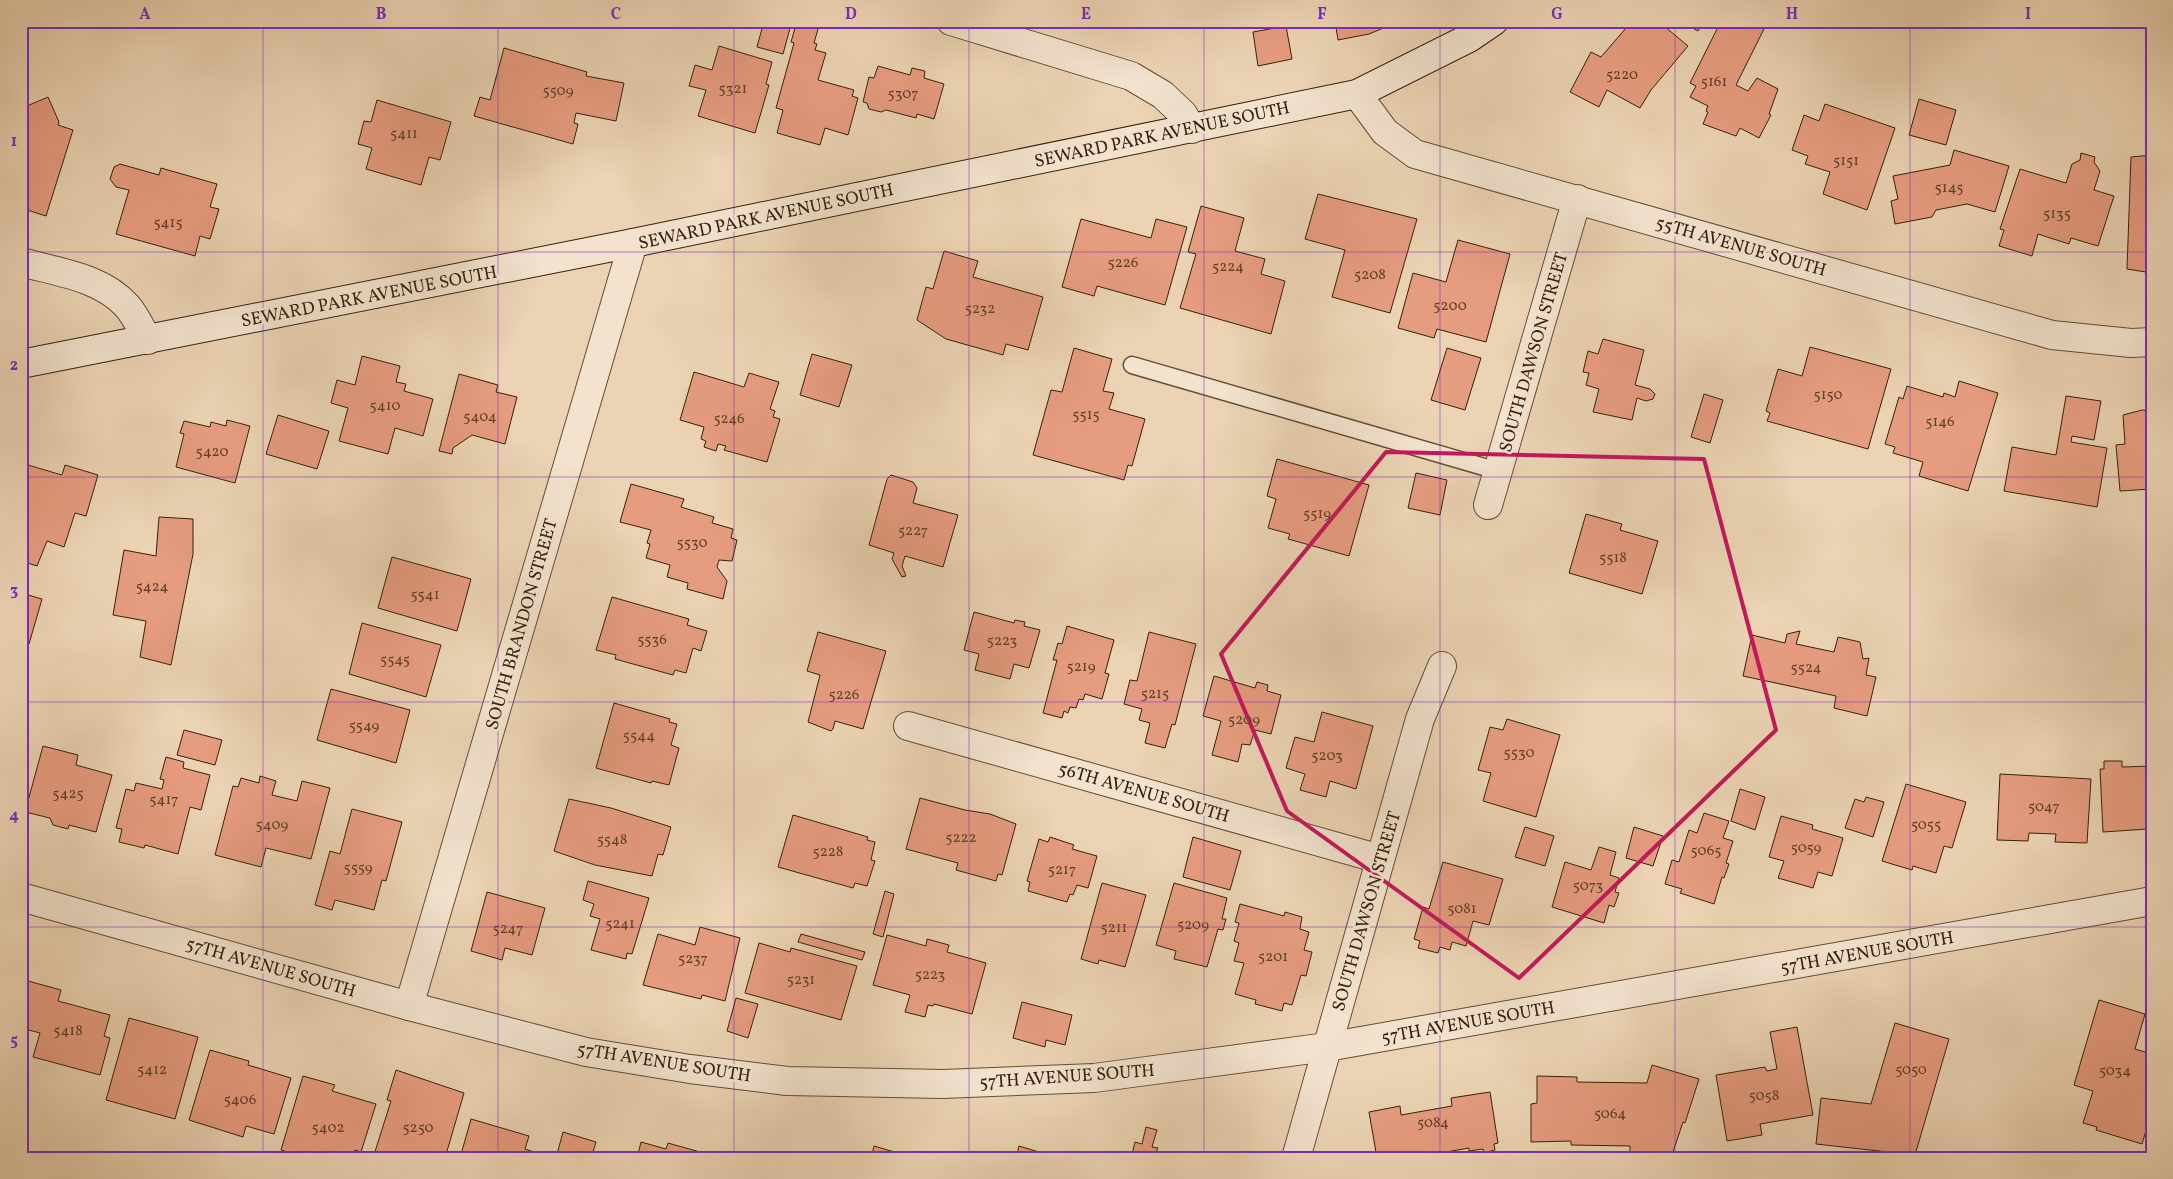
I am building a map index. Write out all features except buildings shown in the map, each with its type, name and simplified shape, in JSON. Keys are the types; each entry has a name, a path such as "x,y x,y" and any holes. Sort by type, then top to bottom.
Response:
{"street":[{"path":"951,21 1131,76 1163,95 1182,114 1192,128"},
{"name":"SEWARD PARK AVENUE SOUTH","path":"21,364 633,243 1357,94 1469,38 1494,21"},
{"name":"55TH AVENUE SOUTH","path":"1357,94 1385,132 1415,154 2052,335 2131,343 2152,342"},
{"name":"SOUTH DAWSON STREET","path":"1488,505 1577,199"},
{"name":"SOUTH BRANDON STREET","path":"409,1006 633,243"},
{"path":"21,262 92,282 116,294 129,308 148,340"},
{"name":"SOUTH DAWSON STREET","path":"1296,1158 1420,719 1442,666"},
{"name":"56TH AVENUE SOUTH","path":"908,726 1380,859"},
{"name":"57TH AVENUE SOUTH","path":"21,897 409,1006 586,1052 690,1069 787,1081 943,1084 1094,1078 1327,1047 2152,901"}],"lane":[{"path":"1132,365 1498,471"}],"highlighted area":[{"path":"1386,452 1704,459 1776,730 1519,978 1287,811 1221,654"}]}
